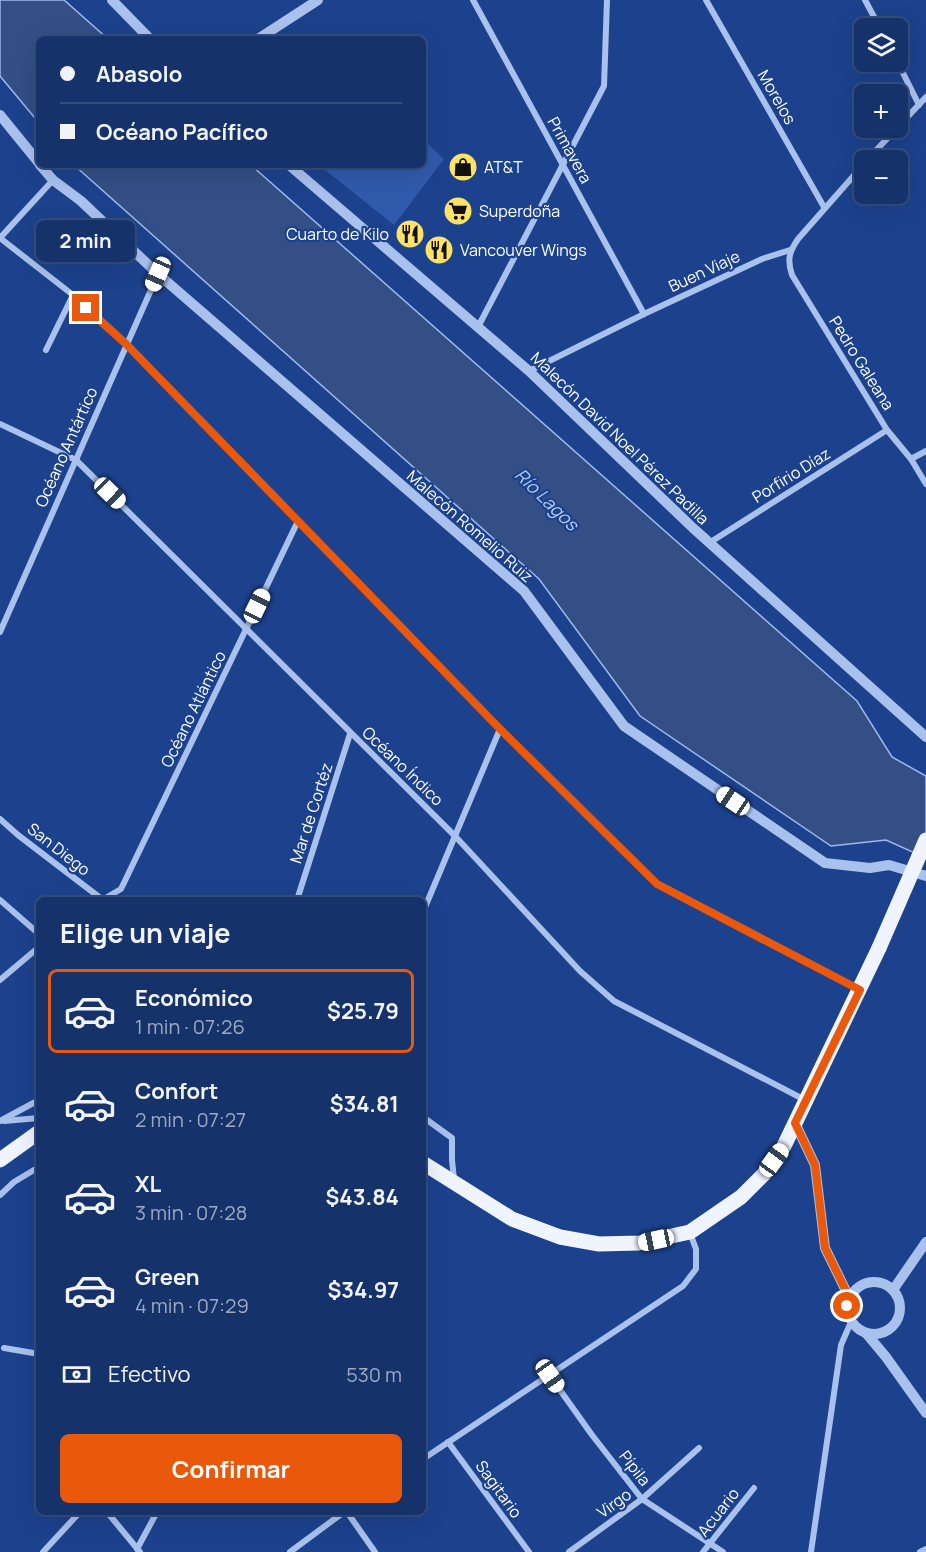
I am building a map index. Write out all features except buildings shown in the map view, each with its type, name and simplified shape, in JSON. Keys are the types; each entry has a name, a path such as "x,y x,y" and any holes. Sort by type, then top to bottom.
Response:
{"main road":[{"path":"426,1165 512,1219 560,1237 599,1244 639,1244 690,1232 741,1197 764,1174 784,1146 860,990 926,840"},
{"path":"0,1160 36,1134"}],"street":[{"path":"112,0 147,36"},
{"path":"263,36 318,0"},
{"name":"Primavera","path":"473,0 644,314"},
{"path":"478,327 604,86 607,0"},
{"name":"Morelos","path":"706,0 824,207"},
{"path":"865,0 875,18"},
{"path":"902,72 919,105"},
{"path":"876,150 926,98"},
{"name":"Malecón Romelio Ruiz","path":"0,115 36,159"},
{"name":"Malecón Romelio Ruiz","path":"43,168 53,180 81,201 158,274 524,591 624,726 825,863 870,868 889,865 926,876"},
{"name":"Malecón David Noel Pérez Padilla","path":"292,168 529,371 709,543 926,737"},
{"path":"790,250 824,207 854,175"},
{"path":"53,180 0,238 73,296 126,344 500,729 657,884 860,990"},
{"name":"Buen Viaje","path":"529,371 762,259 790,250"},
{"name":"Pedro Galeana","path":"790,250 787,261 792,275 887,430 911,459 926,484"},
{"name":"Océano Antártico","path":"0,632 158,274"},
{"path":"46,350 73,296"},
{"name":"Océano Índico","path":"0,424 76,460 455,836 580,971 614,1001 806,1101"},
{"name":"Porfirio Díaz","path":"709,543 887,430"},
{"path":"911,459 926,451"},
{"name":"Océano Atlántico","path":"107,897 121,889 298,521"},
{"path":"426,905 500,729"},
{"name":"Mar de Cortéz","path":"298,897 350,734"},
{"name":"San Diego","path":"0,819 18,836 98,897"},
{"path":"0,900 36,931"},
{"path":"0,981 36,950"},
{"path":"0,1121 36,1102"},
{"path":"0,1121 36,1118"},
{"path":"426,1119 452,1138 455,1182"},
{"path":"795,1123 815,1165 825,1248 849,1297"},
{"path":"0,1195 36,1169"},
{"path":"426,1457 683,1286 696,1269 696,1249 690,1232"},
{"path":"893,1290 926,1242"},
{"path":"866,1333 883,1333 897,1322 900,1305 898,1296 886,1284 869,1282 861,1285 849,1297 847,1306 851,1322 866,1333 886,1357 926,1413"},
{"path":"811,1552 841,1346 851,1322"},
{"path":"4,1348 36,1353"},
{"name":"Pípila","path":"550,1376 642,1499 723,1552"},
{"name":"Sagitario","path":"448,1443 529,1552"},
{"name":"Virgo","path":"569,1552 642,1499 699,1448"},
{"name":"Acuario","path":"703,1552 754,1488"},
{"path":"43,1552 77,1515"},
{"path":"109,1515 138,1550 156,1515"},
{"path":"291,1552 341,1515"},
{"path":"347,1515 375,1552"},
{"path":"920,1552 926,1549"}],"shaded area":[{"path":"426,142 444,159 394,225 323,168 426,168"}],"water":[{"path":"0,0 64,0 105,36 36,36 36,119 0,76"},
{"name":"Río Lagos","path":"77,168 254,168 857,701 892,757 926,776 926,858 886,840 831,846 640,716 539,579"}],"place":[{"name":"AT&T","path":"463,167"},
{"name":"Superdoña","path":"458,211"},
{"name":"Cuarto de Kilo","path":"410,234"},
{"name":"Vancouver Wings","path":"439,250"}],"route":[{"path":"86,308 126,344 500,729 657,884 860,990 795,1123 815,1165 825,1248 849,1297 847,1306"}]}
